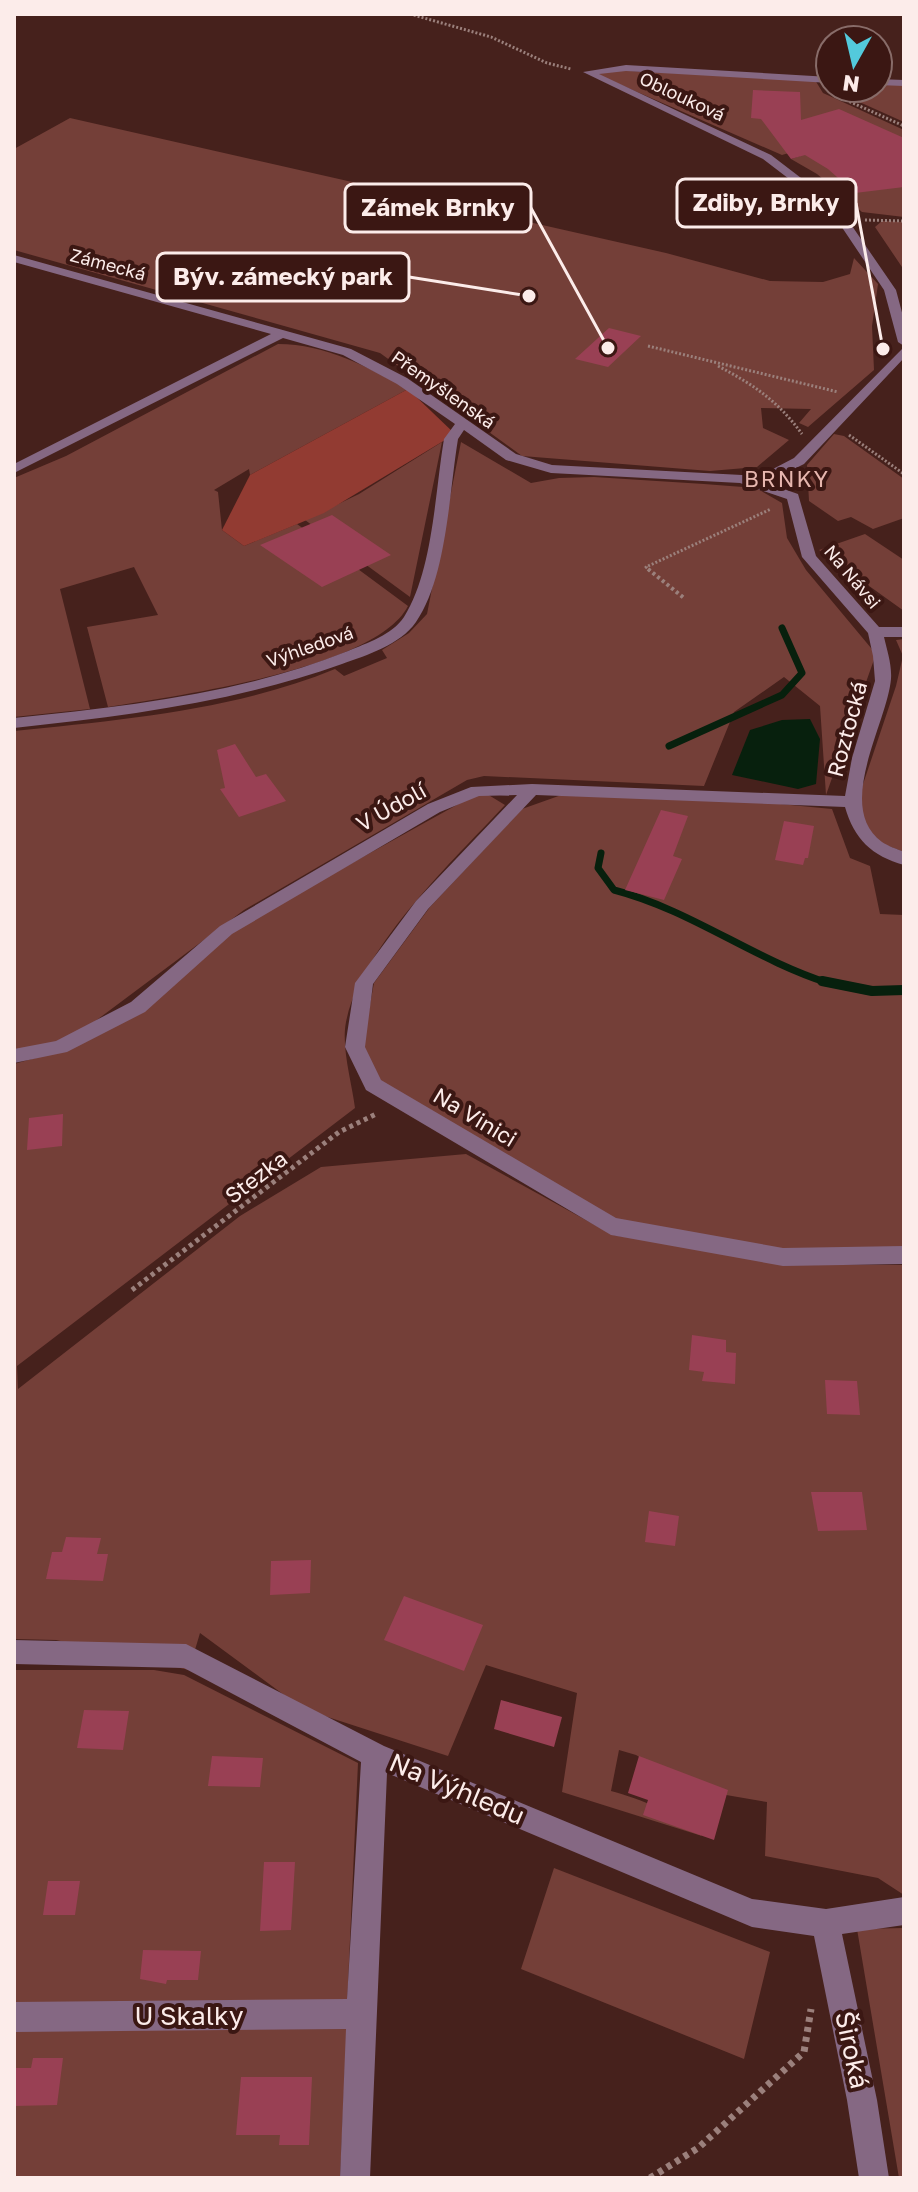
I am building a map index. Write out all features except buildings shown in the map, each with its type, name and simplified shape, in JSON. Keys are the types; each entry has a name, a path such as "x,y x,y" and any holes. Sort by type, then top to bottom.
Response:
{"street":[{"name":"Oblouková","path":"588,72 626,68 814,79"},
{"name":"Oblouková","path":"588,72 767,157 835,209 890,290 904,342"},
{"name":"Zámecká","path":"14,258 285,332"},
{"name":"Přemyšlenská","path":"285,332 368,361 511,457 551,469 742,479"},
{"path":"14,469 285,332"},
{"path":"742,479 775,473 799,461 904,351"},
{"name":"Výhledová","path":"14,723 209,697 301,675 377,644 407,624 422,594 451,439 461,424"},
{"name":"Na Návsi","path":"799,461 793,497 809,557 875,632"},
{"path":"742,479 793,497"},
{"path":"875,632 904,632"},
{"name":"Roztocká","path":"875,632 884,678 850,802 862,836 883,853 904,859"},
{"name":"V Údolí","path":"14,1056 60,1047 138,1007 226,930 434,808 477,791 532,789 850,802"},
{"name":"Na Vinici","path":"532,789 422,905 364,983 355,1047 373,1085 611,1226 783,1257 904,1255"},
{"name":"Na Výhledu","path":"14,1652 186,1656 375,1755 752,1913 826,1923 881,1912 904,1911"},
{"path":"355,2178 368,1838 375,1755"},
{"name":"Široká","path":"826,1923 862,2100 874,2178"},
{"name":"U Skalky","path":"14,2017 363,2014"}],"path":[{"path":"410,14 491,37 547,63 588,72"},
{"path":"854,104 904,126"},
{"path":"842,219 904,221"},
{"path":"648,346 821,387 858,399"},
{"path":"714,364 763,390 782,406 812,447"},
{"path":"834,424 904,474"},
{"path":"684,598 646,567 793,497"},
{"name":"Stezka","path":"132,1290 339,1132 376,1113 406,1104"},
{"path":"650,2178 698,2148 804,2052 814,1994"}],"shaded area":[{"path":"610,70 814,80 814,104 847,104 904,130 904,217 862,212 817,174 791,159 800,156 792,152 782,155 596,74"},
{"path":"894,85 904,85 904,122 864,104 894,104"},
{"path":"70,118 666,253 770,281 823,282 850,274 854,258 878,284 872,326 874,370 808,427 799,423 811,409 761,408 763,428 789,440 757,467 710,471 522,456 380,353 14,250 14,149"},
{"path":"882,221 904,222 904,270 875,227"},
{"path":"278,344 329,352 408,389 250,475 249,469 214,490 218,492 222,530 244,546 297,524 408,606 389,628 357,647 317,663 224,687 108,707 87,627 158,615 134,567 60,589 90,709 14,717 14,478 66,456"},
{"path":"408,389 455,434 324,513 244,546 222,530 250,475"},
{"path":"834,434 844,436 904,479 904,518 873,529 851,517 838,521 809,501 807,465"},
{"path":"442,442 410,597 305,520 359,494"},
{"path":"461,442 531,483 594,477 756,488 782,503 787,538 806,570 876,654 826,795 820,706 784,677 734,712 704,786 484,776 467,780 244,910 78,1034 59,1043 14,1052 14,731 218,704 297,683 335,669 344,676 387,658 382,650 409,633 427,614"},
{"path":"865,534 904,560 904,611 819,550"},
{"path":"904,639 904,852 870,839 857,802 896,686 903,656 896,640"},
{"path":"810,719 820,739 816,784 798,789 732,775 750,730 782,720"},
{"path":"482,791 505,805 412,906 370,964 355,993 345,1032 355,1108 17,1366 18,1389 240,1216 321,1167 466,1154 613,1235 800,1265 904,1265 904,1895 878,1878 765,1856 767,1802 697,1790 636,1755 619,1750 611,1791 671,1814 702,1836 562,1792 577,1693 486,1665 448,1756 303,1709 200,1633 189,1670 56,1640 14,1639 14,1064 64,1050 247,921"},
{"path":"567,793 750,801 832,809 850,858 870,866 880,914 904,915 904,1250 767,1257 612,1221 376,1083 362,1048 374,983 430,907 522,809"},
{"path":"14,1670 154,1670 184,1675 358,1763 347,2006 14,2008"},
{"path":"554,1868 770,1952 744,2059 521,1969"},
{"path":"904,1928 904,2178 899,2178 857,1929"},
{"path":"347,2027 340,2178 14,2178 14,2030"}],"waterway":[{"path":"669,746 782,695 802,673 782,628"},
{"path":"601,853 598,868 614,890 669,910 823,981"},
{"path":"823,981 872,991 904,990"},
{"path":"823,981 828,983"}],"place":[{"name":"Býv. zámecký park","path":"529,296"},
{"name":"Zámek Brnky","path":"608,348"},
{"name":"Zdiby, Brnky","path":"883,349"}],"district":[{"name":"BRNKY","path":"787,479"}]}
